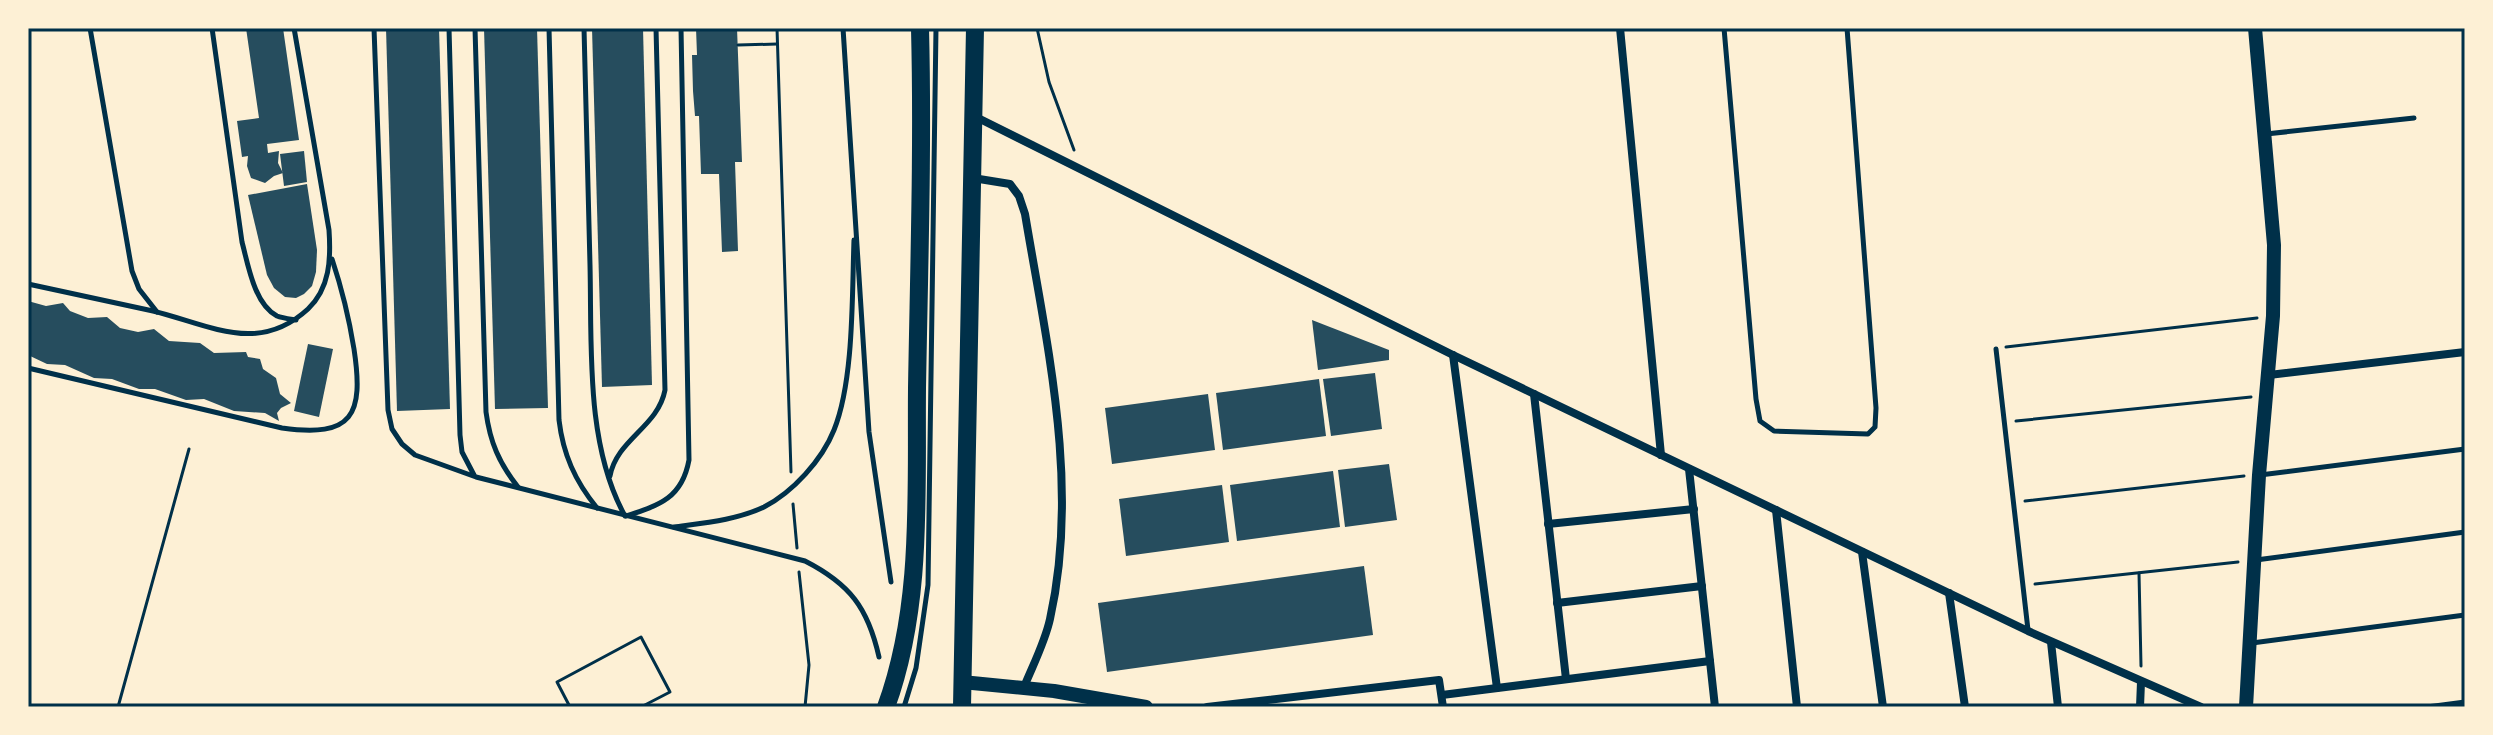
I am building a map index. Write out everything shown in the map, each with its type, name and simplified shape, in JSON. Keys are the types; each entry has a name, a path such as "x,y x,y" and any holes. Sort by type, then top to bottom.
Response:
{"highway":[{"path":"886,707 906,640 915,518 922,111 920,28"},
{"path":"962,707 975,28"}],"street":[{"path":"1620,28 1661,455"},
{"path":"2246,707 2259,475 2273,316 2274,245 2255,28"},
{"path":"974,116 1689,469 2051,642 2201,707"},
{"path":"973,178 1010,184 1019,196 1055,391 1061,472 1059,557 1050,621 1024,687"},
{"path":"2269,375 2465,352"},
{"path":"1453,355 1497,688"},
{"path":"1534,394 1566,679"},
{"path":"1689,469 1715,707"},
{"path":"1548,524 1694,509"},
{"path":"1776,510 1797,707"},
{"path":"1862,552 1883,707"},
{"path":"1557,603 1702,586"},
{"path":"1949,593 1965,707"},
{"path":"2051,642 2058,707"},
{"path":"1442,695 1710,661"},
{"path":"1207,707 1439,680 1443,707"},
{"path":"962,682 1024,687 1091,702 1146,707"},
{"path":"2140,707 2141,682"}],"lane":[{"path":"90,28 132,271 139,289 157,312"},
{"path":"212,28 242,242 252,277 264,304 276,315 296,320"},
{"path":"28,368 282,428 312,432 338,425 353,412 359,390 346,303 331,256 294,28"},
{"path":"374,28 388,410 392,429 402,444 415,455 476,477 785,555 821,569 843,584 863,608 879,657"},
{"path":"449,28 460,435 462,452 476,477"},
{"path":"475,28 486,412 493,448 503,468 519,488"},
{"path":"549,28 559,420 571,468 581,489 598,509"},
{"path":"584,28 594,389 610,484 625,517"},
{"path":"610,484 615,459 656,414 665,390 656,28"},
{"path":"625,517 658,504 675,492 682,485 689,460 681,28"},
{"path":"843,28 869,432 891,582"},
{"path":"904,707 916,668 928,585 936,28"},
{"path":"1724,28 1760,421 1774,431 1868,434 1875,427 1876,408 1847,28"},
{"path":"2266,134 2414,118"},
{"path":"669,528 723,519 764,506 791,487 813,464 834,431 842,402 847,358 855,211"},
{"path":"28,284 157,312 233,333 268,334 296,320 316,301 325,283 331,256"},
{"path":"1996,349 2028,631"},
{"path":"2259,475 2465,449"},
{"path":"2254,560 2465,532"},
{"path":"2249,643 2465,615"},
{"path":"2427,707 2465,702"}],"path":[{"path":"777,28 791,481"},
{"path":"1037,28 1049,82 1083,171"},
{"path":"738,45 777,44"},
{"path":"1996,349 2273,316"},
{"path":"2004,423 2267,395"},
{"path":"118,707 189,449"},
{"path":"2014,502 2259,475"},
{"path":"792,496 798,558"},
{"path":"2023,585 2254,560"},
{"path":"800,573 809,665 805,707"},
{"path":"2139,573 2141,682"},
{"path":"570,707 557,682 641,637 670,692 641,707"}],"building":[{"path":"246,28 283,28 299,140 267,144 268,153 279,151 278,163 283,173 265,183 251,178 248,156 242,157 237,121 259,118"},
{"path":"386,28 439,28 450,409 397,411"},
{"path":"484,28 537,28 548,408 495,409"},
{"path":"592,28 643,28 652,385 602,387"},
{"path":"696,28 737,28 742,162 735,162 738,251 722,252 719,174 701,174 699,116 695,116 693,91 692,55 697,55"},
{"path":"304,151 307,182 284,186 280,154"},
{"path":"307,184 317,250 316,272 312,286 304,294 296,298 285,297 274,288 267,275 248,195"},
{"path":"28,301 46,306 63,303 70,311 88,318 107,317 120,328 138,332 154,329 169,341 200,343 214,353 246,352 248,357 260,359 263,369 276,378 280,394 291,403 277,413 279,421 265,413 234,411 204,399 186,400 155,389 139,389 112,379 94,378 65,365 47,364 28,355"},
{"path":"1312,320 1389,350 1389,360 1318,370"},
{"path":"308,344 333,349 319,417 294,411"},
{"path":"1375,373 1382,429 1331,436 1323,379"},
{"path":"1319,379 1326,436 1223,450 1216,393"},
{"path":"1208,394 1215,450 1112,464 1105,408"},
{"path":"1389,464 1397,520 1345,527 1338,470"},
{"path":"1333,471 1340,527 1237,541 1230,485"},
{"path":"1222,485 1229,542 1126,556 1119,499"},
{"path":"1364,566 1373,635 1107,672 1098,603"}]}
